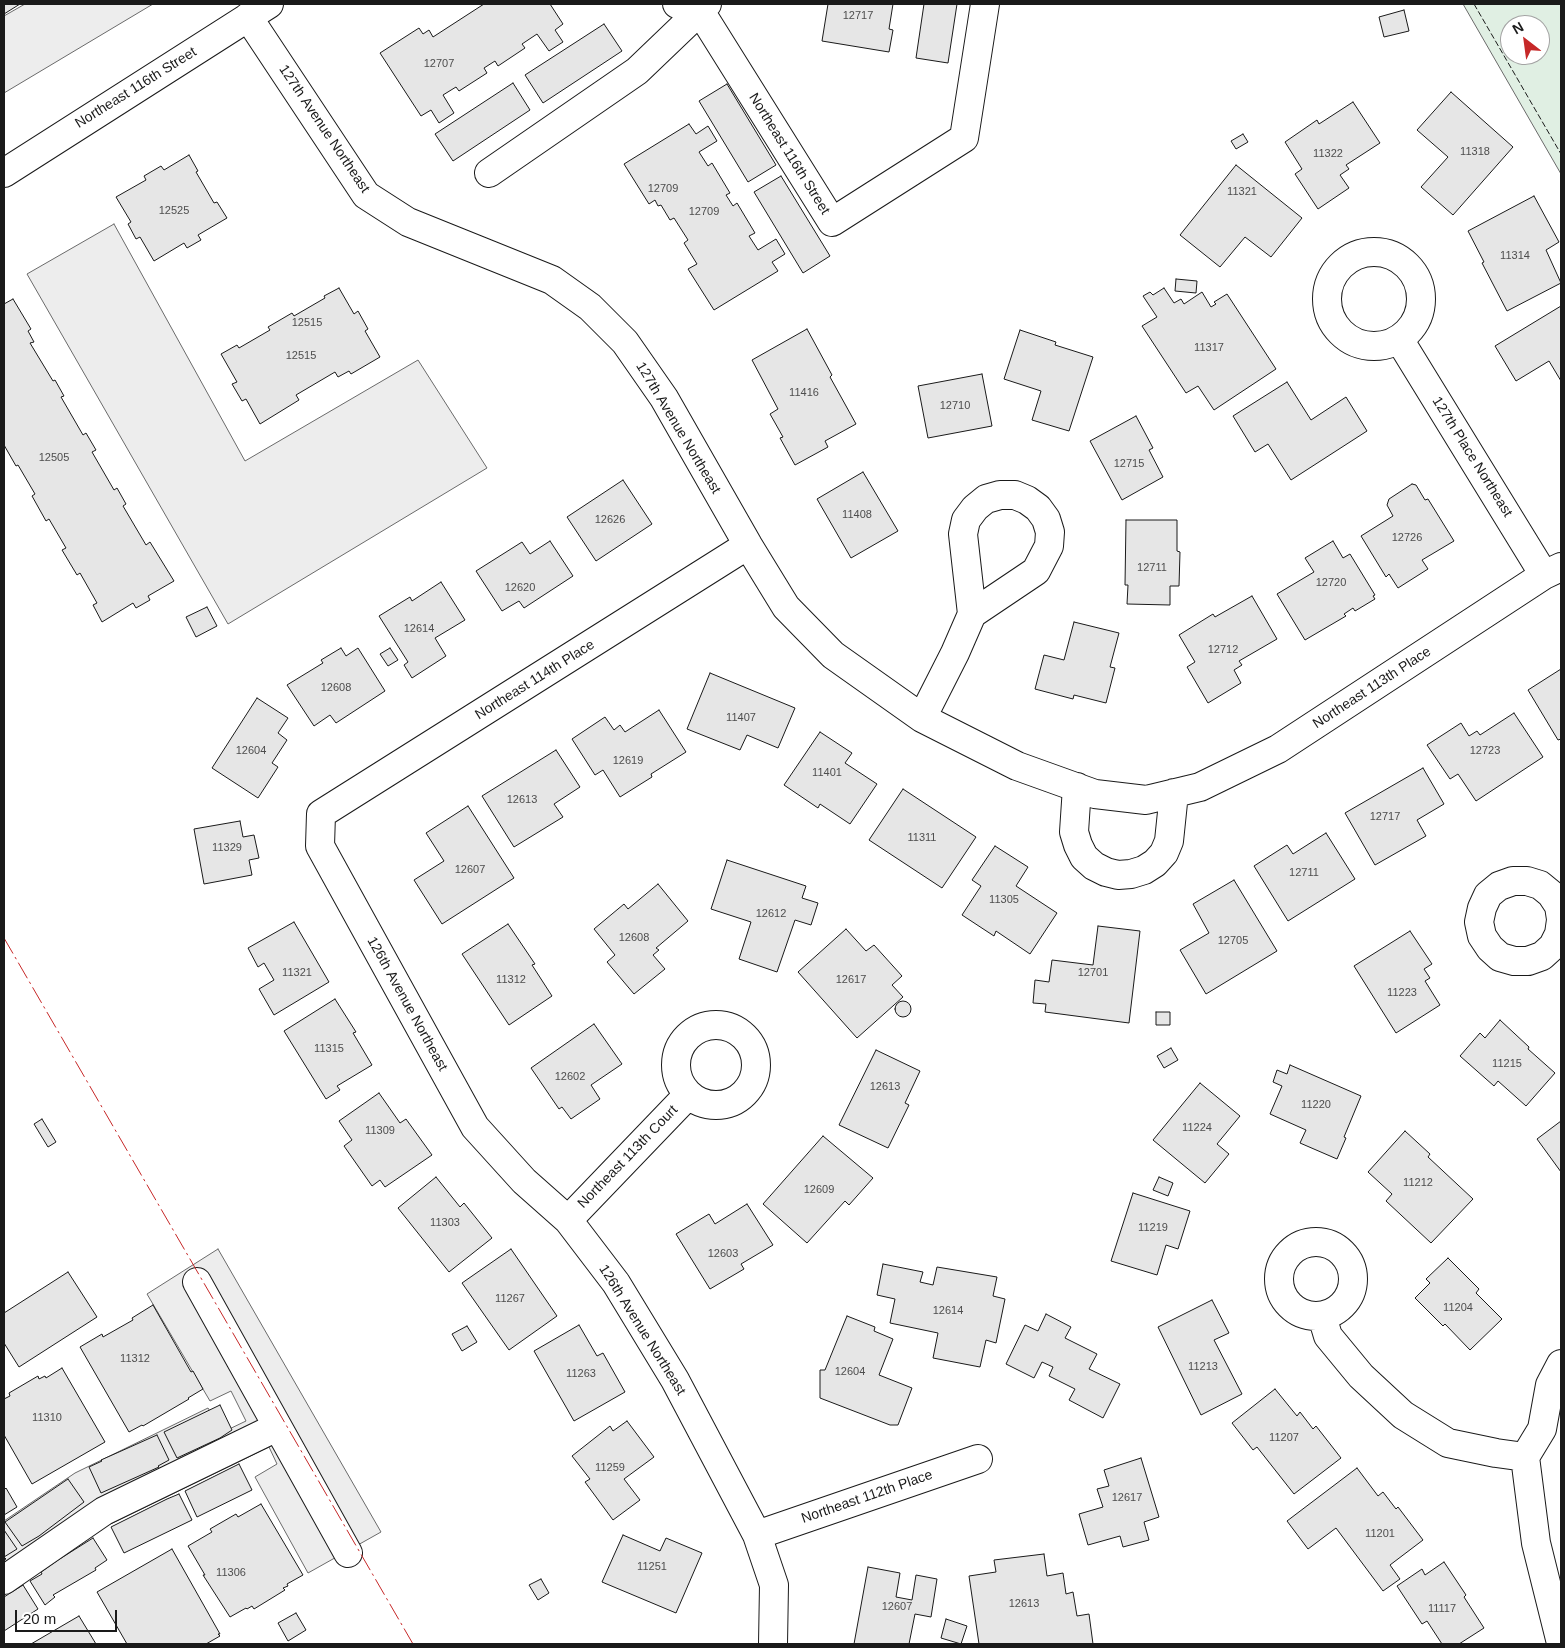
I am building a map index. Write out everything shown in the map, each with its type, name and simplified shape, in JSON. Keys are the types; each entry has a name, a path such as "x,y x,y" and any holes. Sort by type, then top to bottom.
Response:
{"street":[{"name":"Northeast 116th Street","path":"695,6 832,222 964,138 985,4"},
{"path":"489,173 637,71 695,6"},
{"name":"Northeast 116th Street","path":"4,173 259,10"},
{"name":"127th Avenue Northeast","path":"259,10 366,194 408,222 552,280 590,307 624,342 664,398 748,545 786,607 833,655 922,718 1017,766 1086,790"},
{"name":"127th Place Northeast","path":"1399,339 1553,571"},
{"name":"Northeast 114th Place","path":"321,814 748,545"},
{"name":"Northeast 113th Place","path":"1086,790 1146,800 1200,787 1278,749 1553,571"},
{"path":"922,718 955,653 972,614"},
{"path":"1086,790 1074,832 1078,845 1084,857 1094,866 1118,875 1144,870 1155,863 1164,853 1169,840 1174,793"},
{"name":"126th Avenue Northeast","path":"321,814 320,846 475,1127 524,1181 568,1220 616,1283 675,1380 757,1535 774,1584 773,1644"},
{"path":"1527,880 1540,885 1551,894 1559,906 1561,920 1557,950 1528,961 1514,962 1500,957 1490,948 1482,936 1479,922 1482,908 1488,895 1499,886 1512,881 1527,880"},
{"name":"Northeast 113th Court","path":"568,1220 688,1095"},
{"path":"196,1282 348,1553"},
{"path":"1322,1316 1328,1336 1361,1376 1403,1415 1448,1443 1526,1457"},
{"path":"1561,1364 1550,1385 1542,1429 1526,1457 1536,1543 1561,1643"},
{"path":"4,1580 104,1511 277,1427"},
{"name":"Northeast 112th Place","path":"757,1535 978,1459"}],"green space":[{"path":"1463,4 1561,4 1561,174"}],"shaded area":[{"path":"25,4 153,4 4,93 4,16"},
{"path":"114,224 245,461 418,360 487,468 228,624 27,274"},
{"path":"218,1249 381,1532 308,1573 255,1477 277,1464 269,1447 94,1532 4,1595 4,1521 75,1473 208,1408 223,1432 246,1421 231,1391 210,1401 147,1294"}],"building":[{"path":"4,4 20,4 4,14"},
{"path":"484,4 550,4 563,24 555,30 563,42 549,51 537,34 522,44 525,48 498,66 495,61 484,68 487,73 459,91 456,87 443,95 454,113 439,123 431,110 421,116 380,53 419,28 423,34 429,30 433,37"},
{"path":"828,4 893,4 889,29 893,30 889,52 822,41"},
{"path":"924,4 957,4 948,63 916,58"},
{"path":"1404,10 1409,31 1384,37 1379,17"},
{"path":"604,24 622,51 543,103 525,75"},
{"path":"513,83 530,110 453,161 435,134"},
{"path":"727,84 776,165 748,182 699,101"},
{"path":"1451,92 1513,147 1453,215 1421,187 1448,157 1417,130"},
{"path":"1353,102 1380,143 1346,165 1349,169 1340,175 1349,188 1318,209 1295,174 1302,169 1285,142 1317,120 1319,124"},
{"path":"689,124 696,134 708,126 717,141 699,152 708,166 712,163 730,193 726,195 733,206 737,203 755,233 749,236 758,250 776,239 785,254 772,262 778,271 714,310 688,269 697,264 684,243 688,240 674,218 670,220 661,205 658,206 655,200 649,204 624,164"},
{"path":"1243,134 1248,142 1236,149 1231,141"},
{"path":"189,155 198,171 196,172 214,203 217,202 227,218 198,235 201,240 187,248 184,243 154,261 140,237 136,239 128,224 131,222 116,197 146,180 144,176 161,166 164,170"},
{"path":"1236,165 1302,218 1271,257 1245,237 1220,267 1180,235"},
{"path":"781,176 830,256 803,273 754,192"},
{"path":"1534,196 1559,242 1546,250 1561,283 1507,311 1468,231"},
{"path":"1176,279 1197,281 1196,293 1175,291"},
{"path":"339,288 354,314 358,311 368,329 365,331 380,357 351,374 349,371 338,377 335,372 296,395 299,400 260,424 246,399 242,401 232,384 237,382 221,354 237,345 239,348 270,330 268,327 292,313 294,316"},
{"path":"1164,288 1174,303 1181,299 1184,304 1202,292 1211,307 1216,304 1214,302 1227,294 1276,369 1214,410 1198,386 1186,393 1142,326 1157,317 1143,296 1150,292 1153,295"},
{"path":"13,299 31,329 28,331 34,342 30,343 53,381 55,380 64,396 61,397 83,435 86,433 96,450 92,452 114,490 117,488 126,504 123,506 146,545 150,542 174,581 148,596 150,600 136,608 133,603 102,622 93,605 97,603 80,573 77,575 62,550 66,548 49,519 46,521 32,496 35,494 4,445 4,304"},
{"path":"1561,306 1561,381 1549,361 1516,381 1495,346"},
{"path":"807,329 832,375 830,377 856,424 825,441 828,447 795,465 780,438 783,437 770,414 778,409 752,360"},
{"path":"1020,330 1056,342 1055,345 1093,357 1069,431 1032,420 1041,391 1004,379"},
{"path":"982,374 992,426 928,438 918,386"},
{"path":"1287,382 1311,420 1346,397 1367,431 1291,480 1268,444 1255,452 1233,416"},
{"path":"1136,416 1153,448 1149,450 1163,477 1122,500 1090,441"},
{"path":"863,472 898,531 851,558 817,499"},
{"path":"623,480 652,524 596,561 567,517"},
{"path":"1412,484 1416,485 1425,500 1428,499 1454,541 1422,560 1428,569 1398,588 1389,574 1386,577 1361,536 1393,516 1387,505 1389,499"},
{"path":"1126,520 1177,520 1177,551 1180,552 1179,586 1170,586 1170,605 1127,604 1128,585 1125,585"},
{"path":"550,541 573,576 524,608 519,601 502,611 476,571 522,542 530,554"},
{"path":"1333,541 1343,558 1350,554 1375,595 1373,596 1375,599 1355,611 1353,608 1344,614 1346,616 1305,640 1277,594 1314,572 1305,558"},
{"path":"441,582 465,620 435,638 446,656 412,678 404,665 408,662 379,616 410,597 412,601"},
{"path":"1252,596 1277,639 1239,661 1242,665 1234,670 1241,683 1208,703 1187,667 1195,662 1179,635 1213,614 1215,617"},
{"path":"207,607 217,626 196,637 186,617"},
{"path":"1074,622 1119,633 1110,667 1115,668 1106,703 1074,695 1073,699 1035,689 1044,655 1064,660"},
{"path":"341,648 346,656 358,648 385,691 336,723 330,715 314,726 287,685 323,663 321,660"},
{"path":"390,648 398,660 388,666 380,654"},
{"path":"1561,669 1561,739 1558,740 1528,690"},
{"path":"710,673 795,708 778,748 747,735 740,750 687,729"},
{"path":"257,698 288,718 278,733 287,740 272,763 278,767 258,798 212,768"},
{"path":"659,710 686,752 651,774 652,777 620,797 603,770 595,775 572,739 605,717 614,730 620,725 625,732"},
{"path":"1514,713 1543,757 1476,801 1458,774 1450,779 1427,745 1461,723 1469,736 1477,731 1480,735"},
{"path":"820,732 852,753 845,763 877,784 850,824 820,804 818,808 784,785"},
{"path":"556,750 580,787 554,804 563,817 514,847 482,796"},
{"path":"1423,768 1444,804 1417,820 1426,836 1375,865 1345,813"},
{"path":"903,789 976,837 942,888 869,840"},
{"path":"468,806 514,878 442,924 414,880 444,861 426,833"},
{"path":"240,821 243,837 254,835 259,858 249,860 252,875 204,884 194,829"},
{"path":"1326,833 1355,879 1288,921 1254,866 1287,845 1293,854"},
{"path":"995,846 1028,867 1016,886 1057,913 1030,954 996,931 994,936 962,915 981,886 972,880"},
{"path":"727,860 806,886 802,898 818,903 811,925 795,920 777,972 739,959 751,922 711,909"},
{"path":"1234,880 1277,951 1206,994 1180,950 1209,933 1193,904"},
{"path":"658,884 688,921 656,948 659,950 653,955 665,969 634,994 607,962 615,955 594,929 624,904 628,909"},
{"path":"294,922 329,982 274,1015 259,989 274,980 264,963 258,967 248,948"},
{"path":"508,924 535,964 532,965 552,996 509,1025 462,954"},
{"path":"1098,926 1140,931 1129,1023 1045,1012 1046,1004 1033,1003 1035,980 1049,982 1052,960 1093,965"},
{"path":"846,929 866,951 874,945 902,976 892,985 903,997 857,1038 798,972"},
{"path":"1410,931 1432,964 1424,969 1430,978 1425,981 1440,1005 1396,1033 1354,966"},
{"path":"335,999 356,1032 353,1033 372,1065 337,1086 340,1090 326,1099 284,1031"},
{"path":"903,1001 909,1003 911,1009 909,1015 903,1017 897,1015 895,1009 897,1003"},
{"path":"1156,1012 1170,1012 1170,1025 1156,1025"},
{"path":"1500,1020 1555,1073 1526,1106 1498,1081 1494,1086 1460,1056 1480,1033 1485,1038"},
{"path":"594,1024 622,1064 591,1085 600,1099 571,1119 562,1107 559,1109 531,1068"},
{"path":"1171,1048 1178,1060 1164,1068 1157,1056"},
{"path":"876,1050 920,1071 905,1103 909,1105 888,1148 839,1125"},
{"path":"1290,1065 1361,1096 1337,1159 1300,1143 1306,1130 1270,1114 1282,1086 1273,1082 1277,1070 1287,1074"},
{"path":"1200,1083 1240,1116 1217,1144 1229,1154 1205,1183 1153,1140"},
{"path":"379,1093 400,1123 406,1119 432,1155 385,1187 380,1180 372,1186 344,1146 352,1140 339,1121"},
{"path":"42,1119 56,1142 48,1147 34,1124"},
{"path":"1561,1121 1561,1172 1537,1139"},
{"path":"1405,1131 1430,1154 1428,1157 1473,1199 1431,1243 1386,1201 1392,1194 1368,1172"},
{"path":"823,1136 873,1178 849,1205 845,1201 807,1243 763,1204"},
{"path":"436,1177 460,1207 464,1203 492,1238 449,1272 398,1208"},
{"path":"1159,1177 1173,1183 1168,1196 1153,1190"},
{"path":"1133,1193 1190,1211 1178,1249 1166,1245 1157,1275 1111,1261"},
{"path":"747,1204 773,1245 741,1264 744,1269 710,1289 676,1234 709,1214 715,1224"},
{"path":"511,1249 557,1316 509,1350 462,1283"},
{"path":"1448,1258 1479,1289 1476,1293 1502,1319 1470,1350 1445,1324 1443,1326 1415,1298 1430,1283 1426,1279"},
{"path":"883,1264 923,1272 920,1282 933,1285 937,1267 997,1277 993,1296 1005,1299 996,1343 986,1340 980,1367 933,1358 938,1333 890,1323 895,1299 877,1295"},
{"path":"68,1272 97,1317 19,1367 4,1343 4,1313"},
{"path":"1212,1300 1229,1333 1214,1340 1242,1394 1201,1415 1158,1327"},
{"path":"153,1305 191,1372 193,1371 203,1389 143,1426 129,1432 80,1347 102,1334 103,1337 133,1320 132,1318"},
{"path":"1046,1314 1071,1327 1065,1338 1097,1354 1089,1369 1120,1384 1103,1418 1069,1400 1075,1389 1049,1376 1053,1367 1042,1362 1034,1378 1006,1364 1025,1325 1038,1331"},
{"path":"847,1316 875,1327 874,1331 893,1339 879,1375 912,1388 898,1425 890,1425 820,1398 820,1370 825,1370"},
{"path":"579,1325 597,1356 603,1353 625,1392 574,1421 534,1351"},
{"path":"467,1326 477,1342 462,1351 452,1334"},
{"path":"62,1368 105,1442 32,1484 4,1435 4,1399 10,1396 9,1393 38,1376 39,1379 45,1376 46,1378"},
{"path":"1275,1389 1297,1416 1300,1412 1313,1429 1316,1426 1341,1458 1294,1494 1257,1447 1253,1450 1232,1423"},
{"path":"220,1405 232,1430 220,1438 177,1458 164,1432"},
{"path":"627,1421 654,1457 624,1479 640,1500 613,1520 585,1482 590,1479 572,1456 610,1426 613,1431"},
{"path":"157,1435 169,1460 159,1467 101,1493 89,1467"},
{"path":"1141,1458 1159,1517 1144,1522 1149,1540 1123,1547 1120,1536 1088,1545 1079,1514 1103,1507 1097,1489 1109,1486 1104,1470"},
{"path":"239,1464 252,1490 197,1517 185,1491"},
{"path":"1357,1468 1378,1496 1383,1492 1396,1509 1398,1507 1423,1540 1390,1565 1400,1579 1383,1591 1336,1528 1308,1549 1287,1521"},
{"path":"68,1479 84,1502 39,1536 22,1546 5,1522"},
{"path":"4,1487 17,1507 4,1515"},
{"path":"179,1494 192,1520 124,1553 111,1527"},
{"path":"261,1504 303,1575 287,1584 288,1586 283,1588 285,1590 254,1609 252,1606 246,1608 230,1617 203,1575 205,1575 188,1546 212,1532 210,1529 236,1514 238,1517"},
{"path":"4,1530 17,1549 4,1557"},
{"path":"623,1535 660,1551 666,1538 702,1553 676,1613 602,1582"},
{"path":"93,1538 107,1560 95,1568 96,1570 53,1595 55,1597 45,1605 30,1581 42,1574 41,1572 58,1560"},
{"path":"172,1549 220,1636 206,1644 127,1644 97,1592"},
{"path":"1044,1554 1047,1576 1063,1573 1066,1594 1073,1592 1077,1616 1089,1614 1093,1644 979,1644 969,1576 996,1572 994,1560"},
{"path":"1444,1562 1466,1595 1464,1597 1484,1628 1459,1644 1442,1644 1427,1621 1422,1624 1397,1586 1422,1569 1425,1575"},
{"path":"868,1567 900,1573 896,1597 912,1600 916,1575 937,1579 931,1617 915,1614 909,1644 854,1644"},
{"path":"541,1579 549,1593 538,1600 529,1585"},
{"path":"23,1585 38,1609 4,1631 4,1597"},
{"path":"296,1613 306,1630 288,1641 278,1623"},
{"path":"79,1616 96,1644 31,1644"},
{"path":"946,1619 967,1626 961,1644 941,1638"}],"fence":[{"path":"1474,4 1561,154"}],"power":[{"path":"4,938 413,1644"}]}
